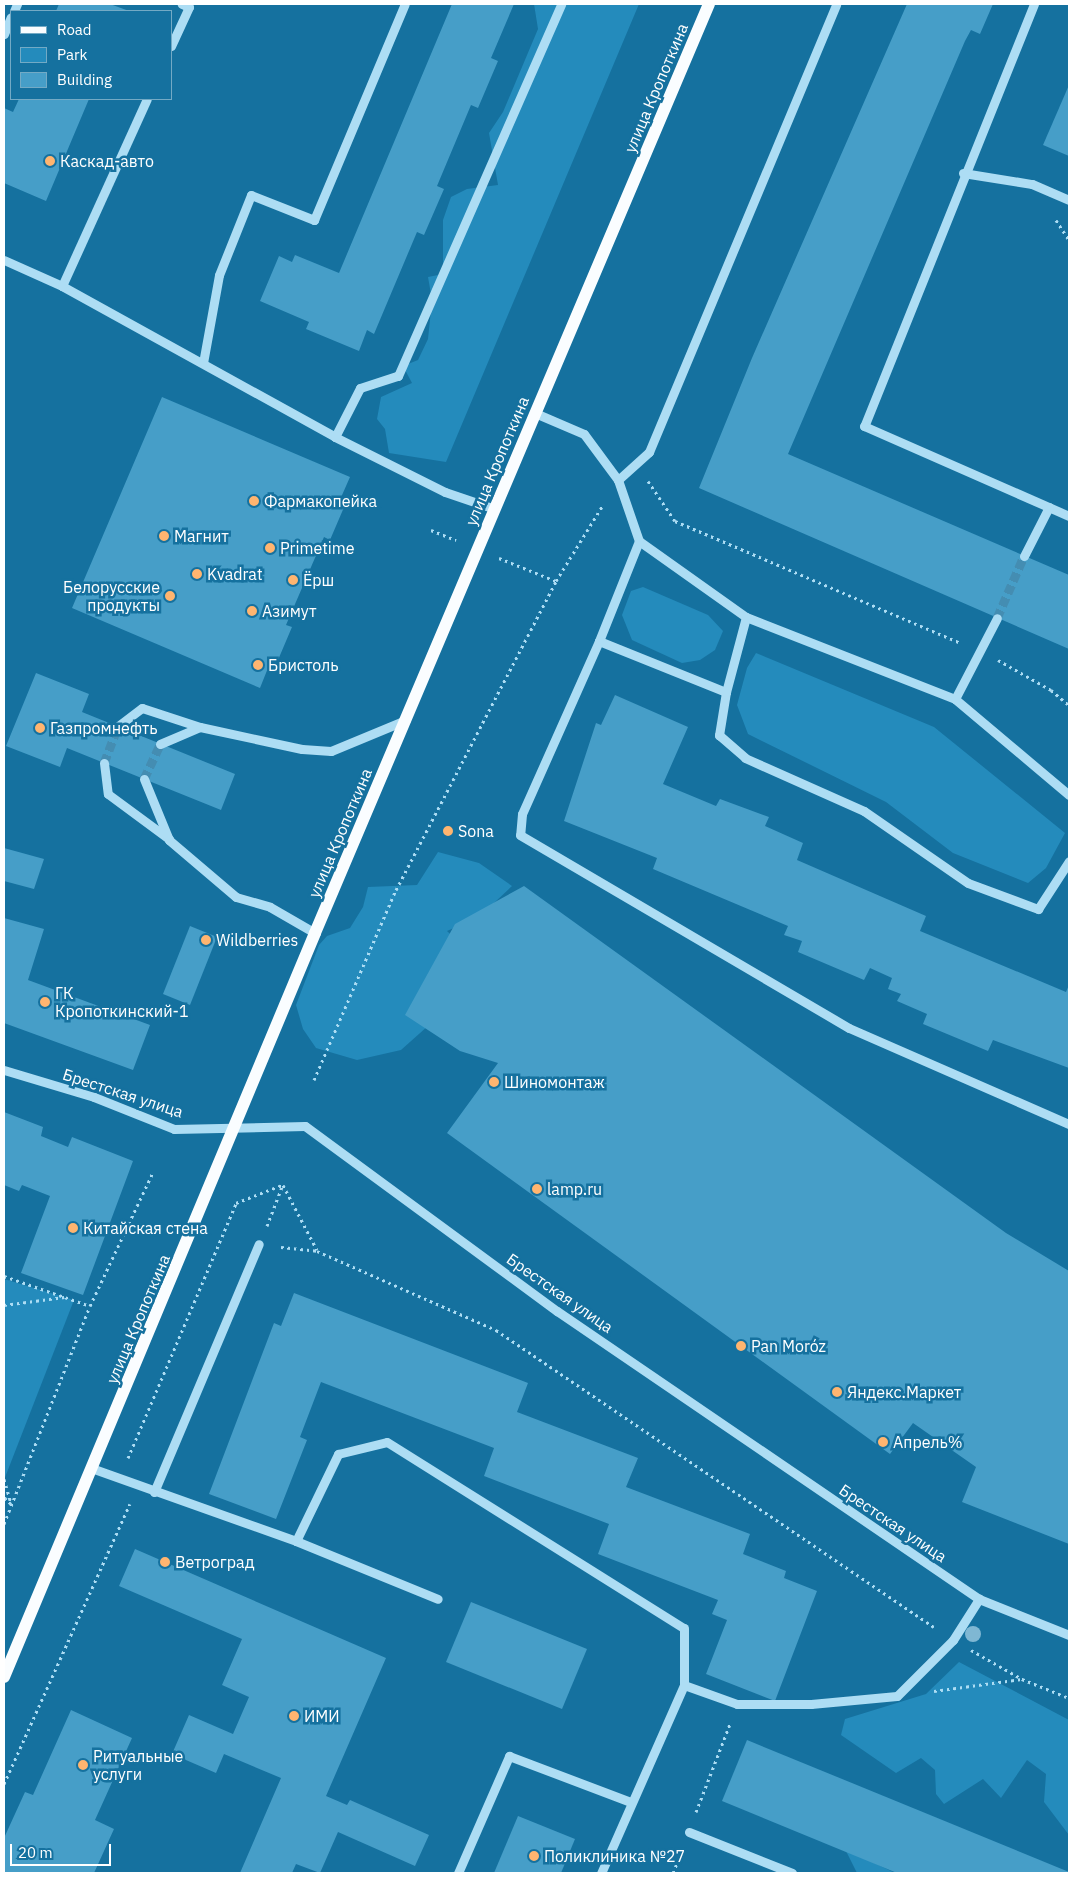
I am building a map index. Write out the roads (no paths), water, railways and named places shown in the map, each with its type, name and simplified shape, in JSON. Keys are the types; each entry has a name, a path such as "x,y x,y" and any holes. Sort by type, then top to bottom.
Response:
{"main road":[{"name":"улица Кропоткина","path":"4,1678 94,1468 315,933 709,4"}],"street":[{"path":"172,44 189,7 182,4"},
{"path":"203,363 219,275 250,195 314,220 405,4"},
{"path":"335,437 360,388 398,376 561,4"},
{"path":"618,480 649,452 836,4"},
{"path":"1034,4 964,173 864,426 1069,516"},
{"path":"4,34 10,19"},
{"path":"62,286 147,100"},
{"path":"964,173 1032,184 1069,200"},
{"path":"4,260 62,286 335,437 445,492 495,509"},
{"path":"535,413 584,434 618,480 639,541 746,617 954,699 1069,795"},
{"path":"1024,556 1049,507"},
{"path":"639,541 599,641 522,814 520,835 849,1028 1069,1124"},
{"path":"746,617 726,692 719,734 745,758 864,811 968,883 1038,909 1069,861"},
{"path":"954,699 982,652 997,618"},
{"path":"599,641 726,692"},
{"path":"118,726 142,708 200,728 302,750 331,751 406,720"},
{"path":"160,744 200,728"},
{"path":"104,763 108,794 170,840 236,897 270,908 315,933"},
{"path":"144,779 170,840"},
{"name":"Брестская улица","path":"4,1070 94,1097 174,1129 234,1130 305,1126 557,1311 979,1599 1069,1635"},
{"path":"154,1492 260,1244"},
{"path":"296,1541 338,1454 387,1442 684,1628 684,1685 601,1873"},
{"path":"94,1468 154,1492 296,1541 438,1599"},
{"path":"684,1685 737,1704 811,1704 897,1696 953,1640 979,1599"},
{"path":"458,1873 509,1756 631,1802"},
{"path":"689,1832 792,1873"}],"tunnel":[{"path":"997,618 1024,556"},
{"path":"104,763 118,726"},
{"path":"144,779 160,744"}],"place":[{"name":"Каскад-авто","path":"50,161"},
{"name":"Фармакопейка","path":"254,501"},
{"name":"Магнит","path":"164,536"},
{"name":"Primetime","path":"270,548"},
{"name":"Kvadrat","path":"197,574"},
{"name":"Ёрш","path":"293,580"},
{"name":"Белорусские продукты","path":"170,596"},
{"name":"Азимут","path":"252,611"},
{"name":"Бристоль","path":"258,665"},
{"name":"Газпромнефть","path":"40,728"},
{"name":"Sona","path":"448,831"},
{"name":"Wildberries","path":"206,940"},
{"name":"ГК Кропоткинский-1","path":"45,1002"},
{"name":"Шиномонтаж","path":"494,1082"},
{"name":"lamp.ru","path":"537,1189"},
{"name":"Китайская стена","path":"73,1228"},
{"name":"Pan Moróz","path":"741,1346"},
{"name":"Яндекс.Маркет","path":"837,1392"},
{"name":"Апрель%","path":"883,1442"},
{"name":"Ветроград","path":"165,1562"},
{"name":"ИМИ","path":"294,1716"},
{"name":"Ритуальные услуги","path":"83,1765"},
{"name":"Поликлиника №27","path":"534,1856"}]}
